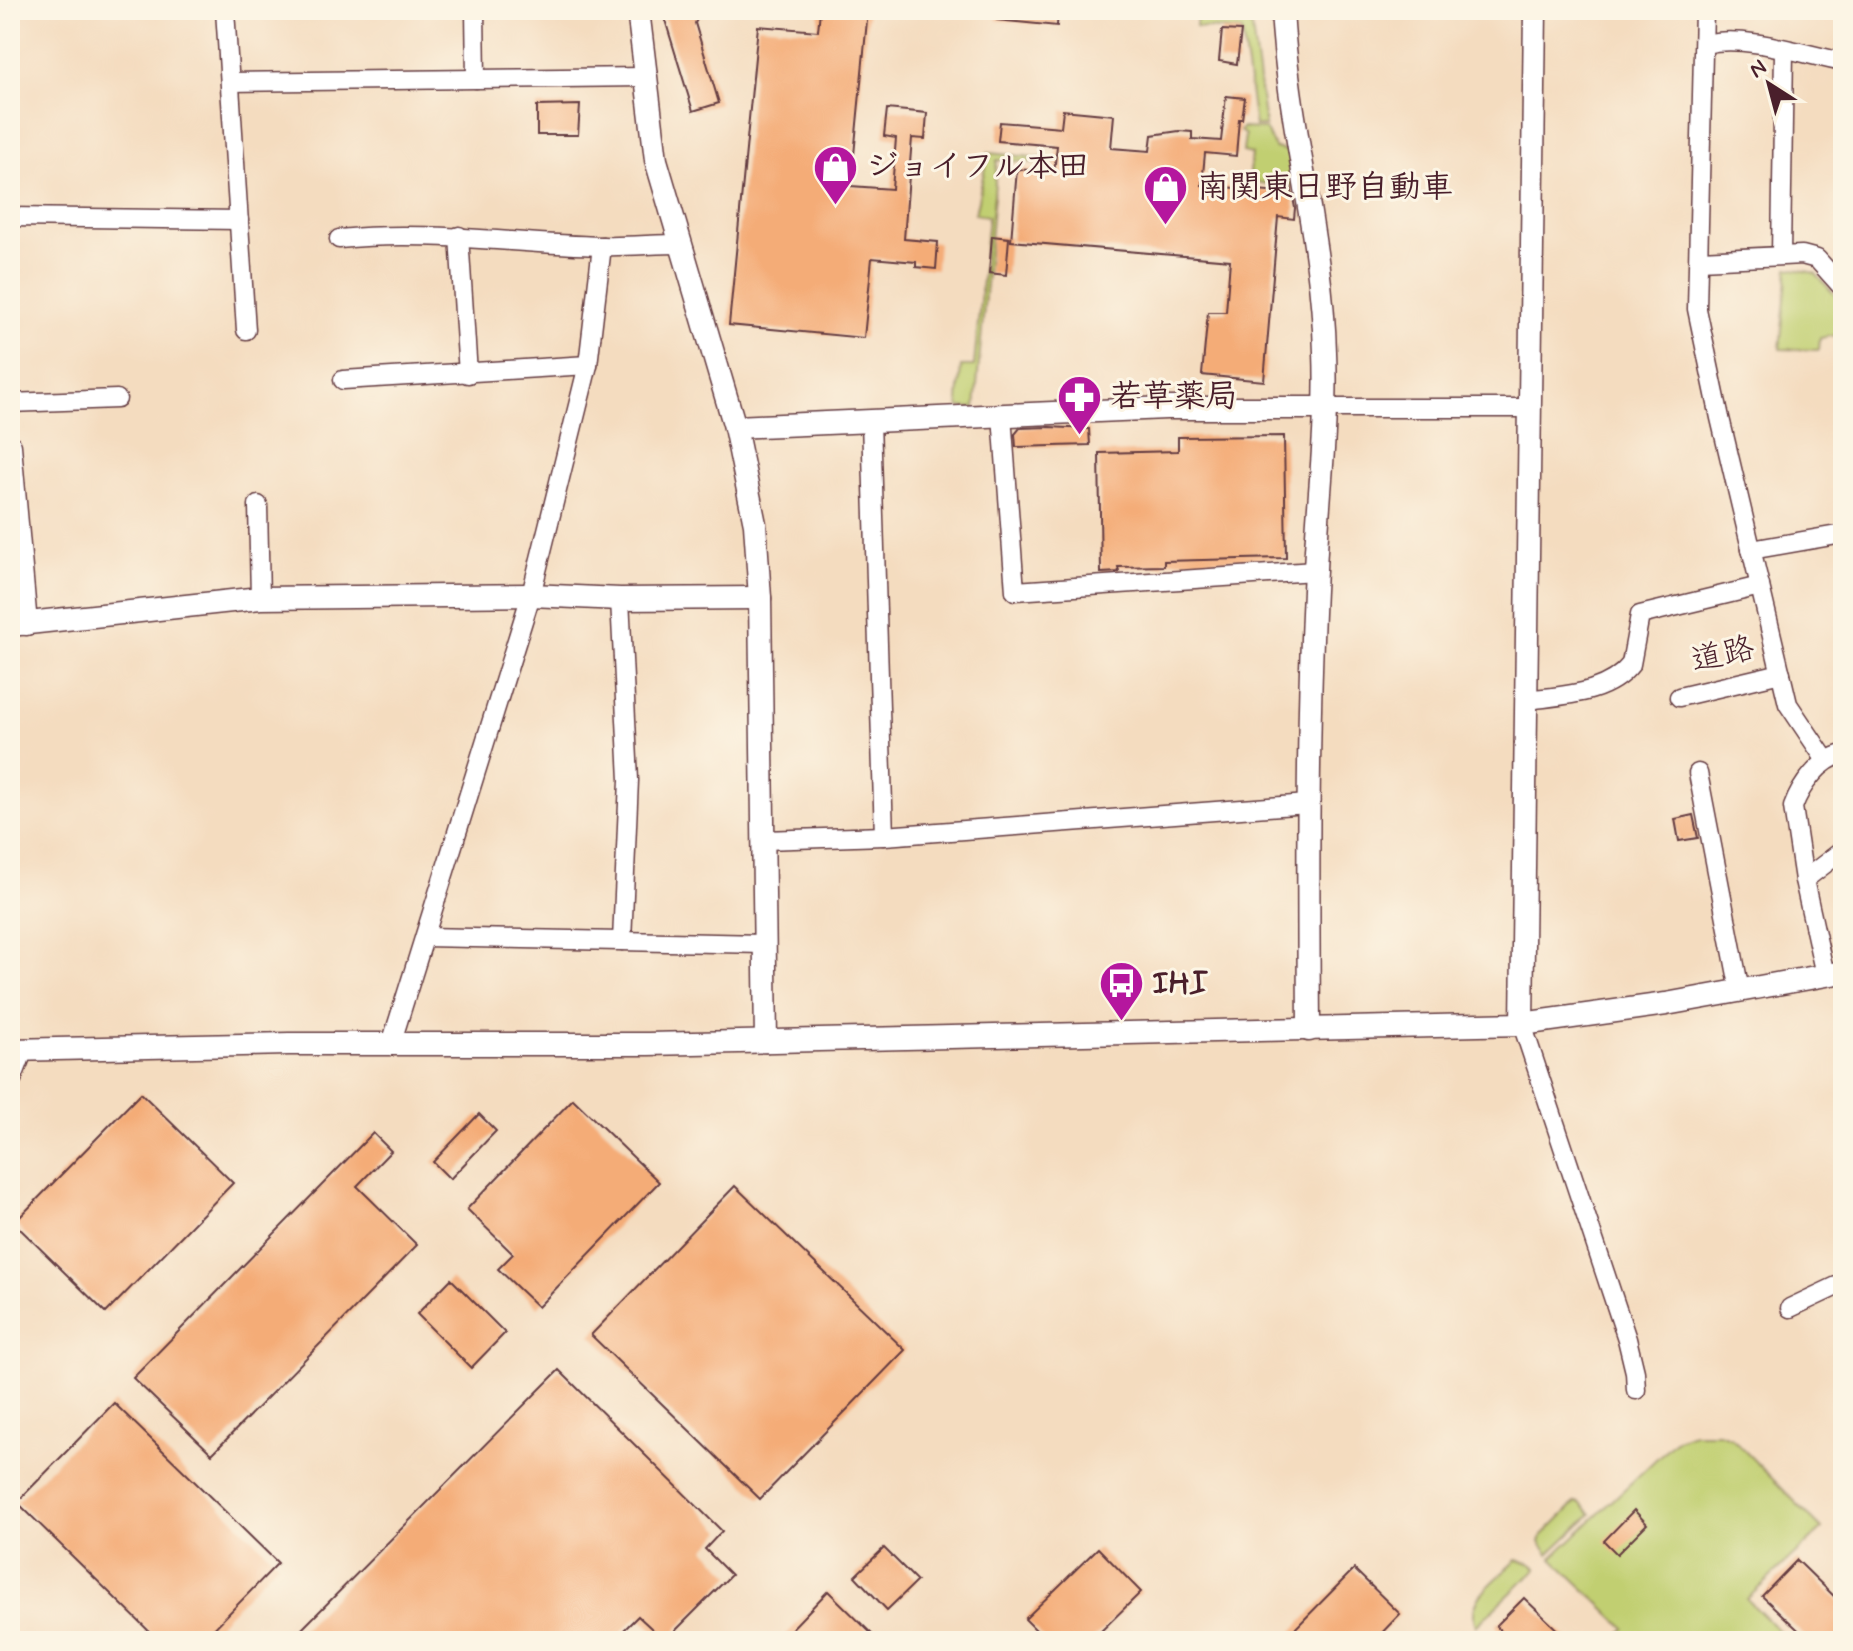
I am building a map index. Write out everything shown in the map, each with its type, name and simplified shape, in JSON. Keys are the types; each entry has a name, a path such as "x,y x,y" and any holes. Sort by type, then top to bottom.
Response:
{"street":[{"path":"225,10 246,330"},
{"path":"475,10 476,79"},
{"path":"638,10 656,160 735,427 755,524 760,598 766,1041"},
{"path":"1282,10 1288,80 1323,302 1325,408 1315,571 1308,804 1309,1030"},
{"path":"1535,10 1522,1024 1627,1339 1636,1390"},
{"path":"10,1085 17,1049 633,1044 1522,1024 1834,974 1804,880 1793,807 1796,798 1834,756 1788,704 1697,309 1704,10"},
{"path":"1705,44 1744,42 1843,62"},
{"path":"1781,255 1784,50"},
{"path":"230,82 645,77"},
{"path":"10,217 239,220"},
{"path":"339,239 378,235 459,236 602,246 680,244"},
{"path":"459,236 468,374"},
{"path":"391,1044 531,595 588,365 602,246"},
{"path":"1700,260 1802,255 1817,259 1843,288"},
{"path":"343,380 588,365"},
{"path":"10,403 117,399"},
{"path":"735,427 1166,408 1531,408"},
{"path":"1002,415 1015,591 1315,571"},
{"path":"871,421 884,836"},
{"path":"10,446 18,624 260,598 531,595 620,599 760,598"},
{"path":"258,505 260,598"},
{"path":"1751,550 1843,534"},
{"path":"1527,700 1591,692 1627,669 1631,664 1640,615 1760,586"},
{"path":"620,599 629,780 622,941"},
{"name":"道路","path":"1679,697 1781,673"},
{"path":"1698,773 1740,991"},
{"path":"764,840 884,836 1308,804"},
{"path":"1804,880 1843,850"},
{"path":"425,937 764,944"},
{"path":"1790,1308 1843,1283"}],"green space":[{"path":"1152,10 1238,14 1247,19 1252,28 1265,126 1255,126 1242,31 1196,27 1197,14"},
{"path":"1242,128 1265,129 1275,148 1290,152 1297,186 1249,182 1252,154 1243,152 1245,135 1240,131"},
{"path":"988,153 1055,159 1055,164 997,160 975,408 960,407 961,366 974,366 988,216 975,214"},
{"path":"1788,268 1815,273 1843,304 1843,334 1820,338 1819,350 1780,349"},
{"path":"1693,1433 1719,1433 1732,1438 1822,1529 1747,1599 1789,1641 1614,1641 1625,1628 1552,1558 1677,1439"},
{"path":"1576,1502 1591,1514 1549,1554 1540,1542 1542,1536"},
{"path":"1517,1560 1537,1568 1476,1626 1475,1606 1479,1598"}],"building":[{"path":"662,10 702,10 695,23 719,103 693,111"},
{"path":"820,10 868,10 851,186 892,189 896,138 884,136 887,109 927,113 925,139 912,138 904,239 938,242 936,269 916,267 916,262 872,258 864,338 729,325 758,26 818,31"},
{"path":"998,10 1058,10 1057,26 997,20"},
{"path":"1222,30 1241,31 1237,64 1219,61"},
{"path":"1226,96 1245,98 1242,119 1239,119 1236,156 1205,153 1202,185 1279,192 1279,186 1291,187 1295,208 1294,219 1278,217 1264,381 1202,375 1208,312 1226,312 1230,260 1011,241 1017,169 1054,172 1057,146 998,141 1000,122 1061,127 1063,110 1114,115 1111,148 1150,151 1152,135 1179,131 1192,132 1192,139 1221,141"},
{"path":"580,105 578,135 537,135 537,106"},
{"path":"992,236 1009,238 1006,275 989,273"},
{"path":"1020,428 1089,429 1090,445 1016,447 1015,434"},
{"path":"1284,436 1286,558 1164,561 1164,566 1118,567 1119,572 1101,573 1099,453 1178,451 1178,437"},
{"path":"1693,815 1698,838 1679,841 1675,819"},
{"path":"141,1093 233,1183 106,1313 14,1223"},
{"path":"573,1099 659,1182 538,1307 498,1269 513,1254 467,1209"},
{"path":"479,1114 496,1131 450,1179 433,1162"},
{"path":"373,1133 391,1151 357,1186 417,1245 212,1454 133,1378"},
{"path":"735,1186 905,1350 760,1499 591,1335"},
{"path":"451,1279 505,1333 471,1368 417,1314"},
{"path":"559,1370 722,1531 705,1549 731,1575 665,1641 638,1616 613,1641 290,1641"},
{"path":"114,1403 278,1563 202,1641 159,1641 17,1502"},
{"path":"1634,1510 1647,1524 1617,1554 1604,1541"},
{"path":"884,1548 917,1581 887,1610 855,1576"},
{"path":"1098,1548 1141,1592 1091,1641 1047,1641 1025,1619"},
{"path":"1797,1560 1843,1605 1843,1641 1810,1641 1762,1596"},
{"path":"1354,1569 1400,1614 1374,1641 1283,1641"},
{"path":"828,1591 879,1641 780,1641"},
{"path":"1524,1598 1569,1641 1511,1641 1496,1626"}],"place":[{"name":"ジョイフル本田","path":"835,206"},
{"name":"南関東日野自動車","path":"1166,227"},
{"name":"若草薬局","path":"1079,436"},
{"name":"IHI","path":"1121,1023"}]}
